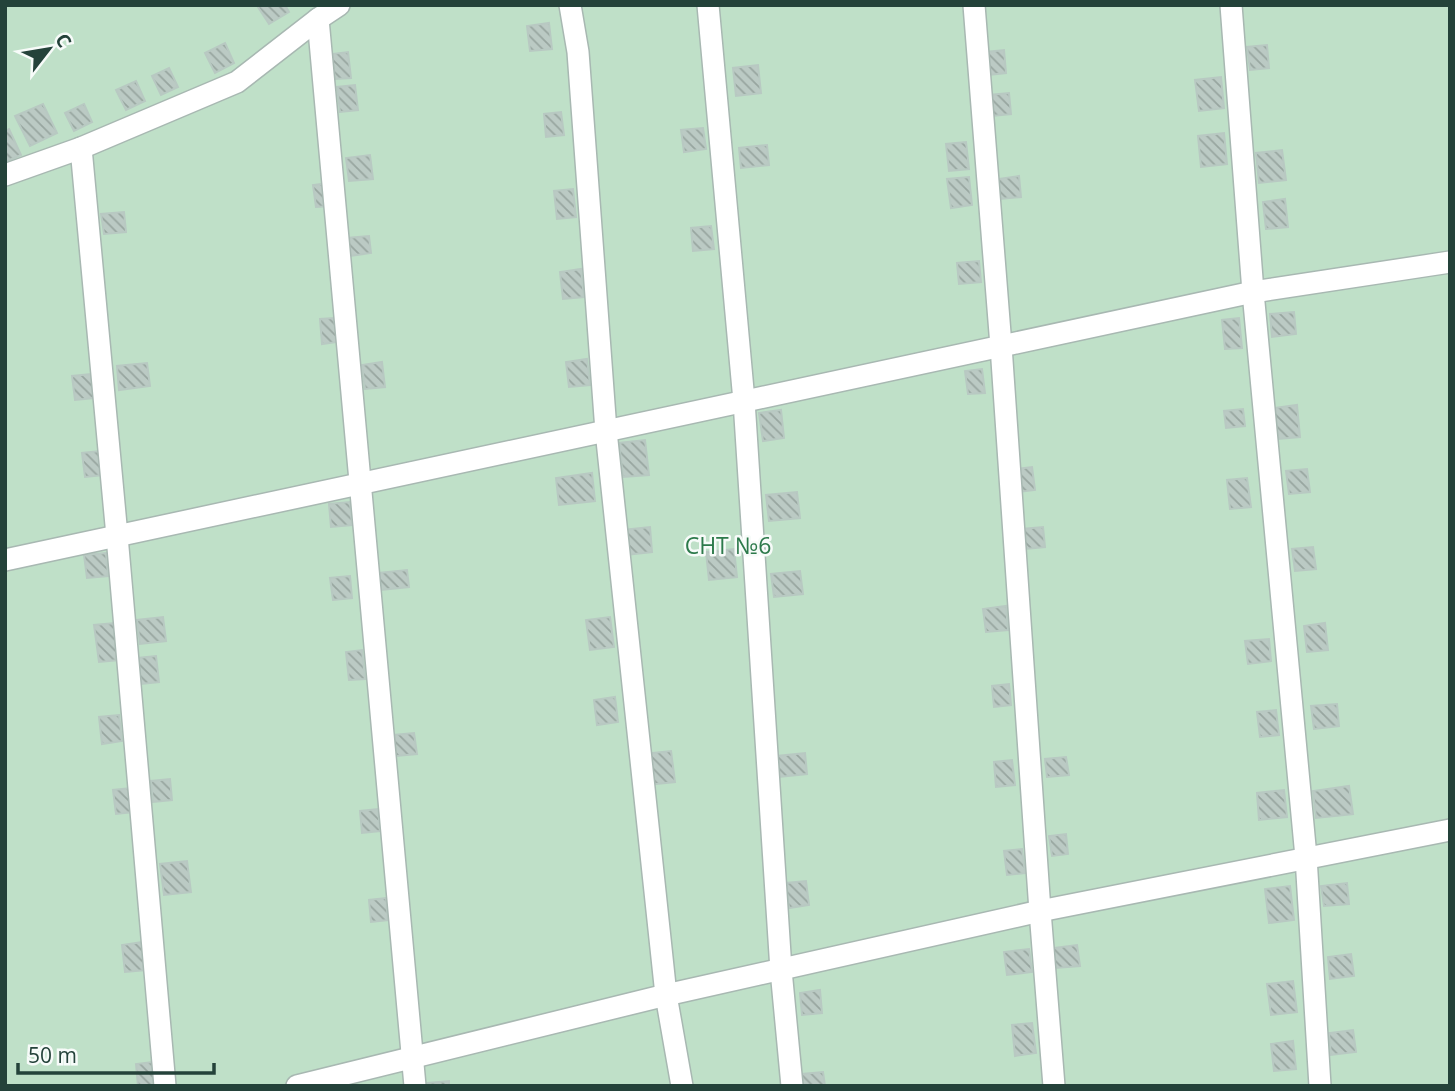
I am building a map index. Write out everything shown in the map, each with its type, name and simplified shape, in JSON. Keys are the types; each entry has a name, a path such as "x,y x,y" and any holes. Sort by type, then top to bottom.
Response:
{"street":[{"path":"5,175 80,148 237,82 339,5"},
{"path":"570,5 578,52 606,430 666,995 682,1086"},
{"path":"708,5 744,401 781,970 792,1086"},
{"path":"974,5 1054,1086"},
{"path":"1231,5 1253,292 1306,858 1320,1086"},
{"path":"318,19 415,1086"},
{"path":"80,148 165,1086"},
{"path":"5,560 1253,292 1450,262"},
{"path":"297,1086 666,995 1040,911 1450,830"}],"green space":[{"name":"СНТ №6","path":"5,5 1450,5 1450,1086 5,1086"}],"building":[{"path":"285,5 289,12 269,24 258,7"},
{"path":"549,23 552,49 530,51 527,26"},
{"path":"225,43 234,63 215,73 205,53"},
{"path":"1267,45 1269,68 1250,70 1247,47"},
{"path":"1004,50 1006,73 989,75 986,52"},
{"path":"348,52 351,78 335,79 332,54"},
{"path":"758,65 761,93 736,96 733,68"},
{"path":"169,68 178,87 161,95 152,76"},
{"path":"1221,77 1224,108 1199,111 1195,80"},
{"path":"136,81 145,101 126,110 116,90"},
{"path":"355,85 358,110 340,112 337,87"},
{"path":"1009,93 1011,114 992,116 989,95"},
{"path":"43,104 57,133 30,146 15,116"},
{"path":"84,104 92,122 74,131 65,113"},
{"path":"561,112 564,135 546,137 544,114"},
{"path":"703,128 706,149 684,152 681,130"},
{"path":"9,129 21,155 5,162 5,131"},
{"path":"1224,133 1227,164 1201,167 1198,136"},
{"path":"966,142 969,169 949,171 946,144"},
{"path":"767,145 769,165 741,168 739,148"},
{"path":"1282,150 1286,180 1259,183 1256,153"},
{"path":"370,155 373,179 349,181 346,158"},
{"path":"1019,176 1021,197 1000,199 998,179"},
{"path":"969,177 972,205 951,208 947,179"},
{"path":"328,183 331,206 316,207 313,185"},
{"path":"573,189 576,217 557,219 554,191"},
{"path":"1285,199 1288,227 1266,229 1263,202"},
{"path":"124,212 126,232 104,234 101,214"},
{"path":"711,226 714,249 693,251 691,228"},
{"path":"369,236 371,253 349,256 347,238"},
{"path":"979,261 981,282 959,284 957,263"},
{"path":"581,269 584,297 563,299 560,272"},
{"path":"1294,312 1296,334 1272,337 1270,314"},
{"path":"334,318 337,342 322,344 320,319"},
{"path":"1239,318 1242,348 1225,349 1222,320"},
{"path":"587,359 590,385 569,387 566,362"},
{"path":"382,362 385,387 365,389 362,365"},
{"path":"147,363 150,386 119,390 117,366"},
{"path":"982,369 985,393 968,394 965,371"},
{"path":"91,374 94,398 75,400 72,376"},
{"path":"1297,405 1300,437 1278,439 1274,408"},
{"path":"1243,409 1245,426 1226,428 1224,411"},
{"path":"781,410 784,438 763,441 759,413"},
{"path":"645,440 649,475 623,477 619,443"},
{"path":"100,451 103,475 85,477 82,453"},
{"path":"1032,467 1035,490 1019,492 1017,469"},
{"path":"1307,469 1310,492 1289,494 1286,471"},
{"path":"592,473 595,501 559,505 556,478"},
{"path":"1247,478 1251,507 1230,509 1227,480"},
{"path":"797,492 800,518 769,521 766,495"},
{"path":"350,502 352,525 331,527 329,504"},
{"path":"650,527 652,552 626,555 623,530"},
{"path":"1043,527 1045,547 1025,549 1022,529"},
{"path":"1313,547 1316,569 1295,571 1292,549"},
{"path":"734,549 737,577 709,580 706,552"},
{"path":"106,553 108,576 87,578 84,555"},
{"path":"407,570 409,587 381,590 379,573"},
{"path":"800,571 803,594 774,597 771,574"},
{"path":"350,576 352,598 333,600 330,578"},
{"path":"1006,606 1008,630 986,632 983,609"},
{"path":"163,617 166,641 140,644 137,620"},
{"path":"610,617 614,647 590,650 586,620"},
{"path":"115,623 119,660 99,662 94,625"},
{"path":"1325,623 1328,650 1307,652 1304,626"},
{"path":"1269,639 1271,661 1248,664 1245,641"},
{"path":"362,650 365,679 349,680 346,652"},
{"path":"156,656 159,682 141,684 138,658"},
{"path":"1009,684 1011,705 994,707 992,686"},
{"path":"615,697 618,722 597,725 594,700"},
{"path":"1337,704 1339,726 1314,729 1311,706"},
{"path":"1276,710 1279,735 1260,737 1257,712"},
{"path":"119,715 122,741 102,744 99,717"},
{"path":"414,733 417,754 396,756 394,735"},
{"path":"671,751 675,782 647,785 644,754"},
{"path":"805,753 807,774 779,777 777,756"},
{"path":"1066,757 1069,775 1047,777 1045,759"},
{"path":"1012,760 1015,785 996,787 994,762"},
{"path":"170,779 172,800 153,802 151,781"},
{"path":"1349,786 1353,814 1316,818 1313,791"},
{"path":"131,788 133,812 116,814 113,790"},
{"path":"1284,790 1287,817 1259,820 1257,793"},
{"path":"378,809 380,831 362,833 360,811"},
{"path":"1066,834 1068,854 1052,856 1049,836"},
{"path":"1022,849 1025,873 1007,875 1004,851"},
{"path":"187,861 191,892 164,895 160,864"},
{"path":"806,881 809,905 789,908 786,883"},
{"path":"1347,883 1349,904 1324,906 1321,886"},
{"path":"1290,886 1294,920 1269,923 1265,889"},
{"path":"386,898 388,920 371,922 369,900"},
{"path":"143,942 146,970 125,972 122,945"},
{"path":"1077,945 1080,966 1055,968 1053,948"},
{"path":"1029,949 1032,972 1007,975 1004,952"},
{"path":"1351,954 1354,976 1330,979 1328,957"},
{"path":"1293,981 1297,1012 1271,1015 1267,984"},
{"path":"820,990 822,1013 802,1015 800,993"},
{"path":"1032,1023 1036,1053 1015,1056 1012,1025"},
{"path":"1353,1030 1356,1052 1331,1055 1329,1033"},
{"path":"1293,1041 1296,1069 1274,1071 1271,1044"},
{"path":"152,1062 154,1086 138,1086 136,1064"},
{"path":"823,1072 825,1086 803,1086 802,1074"},
{"path":"449,1081 449,1086 428,1086 428,1083"}]}
